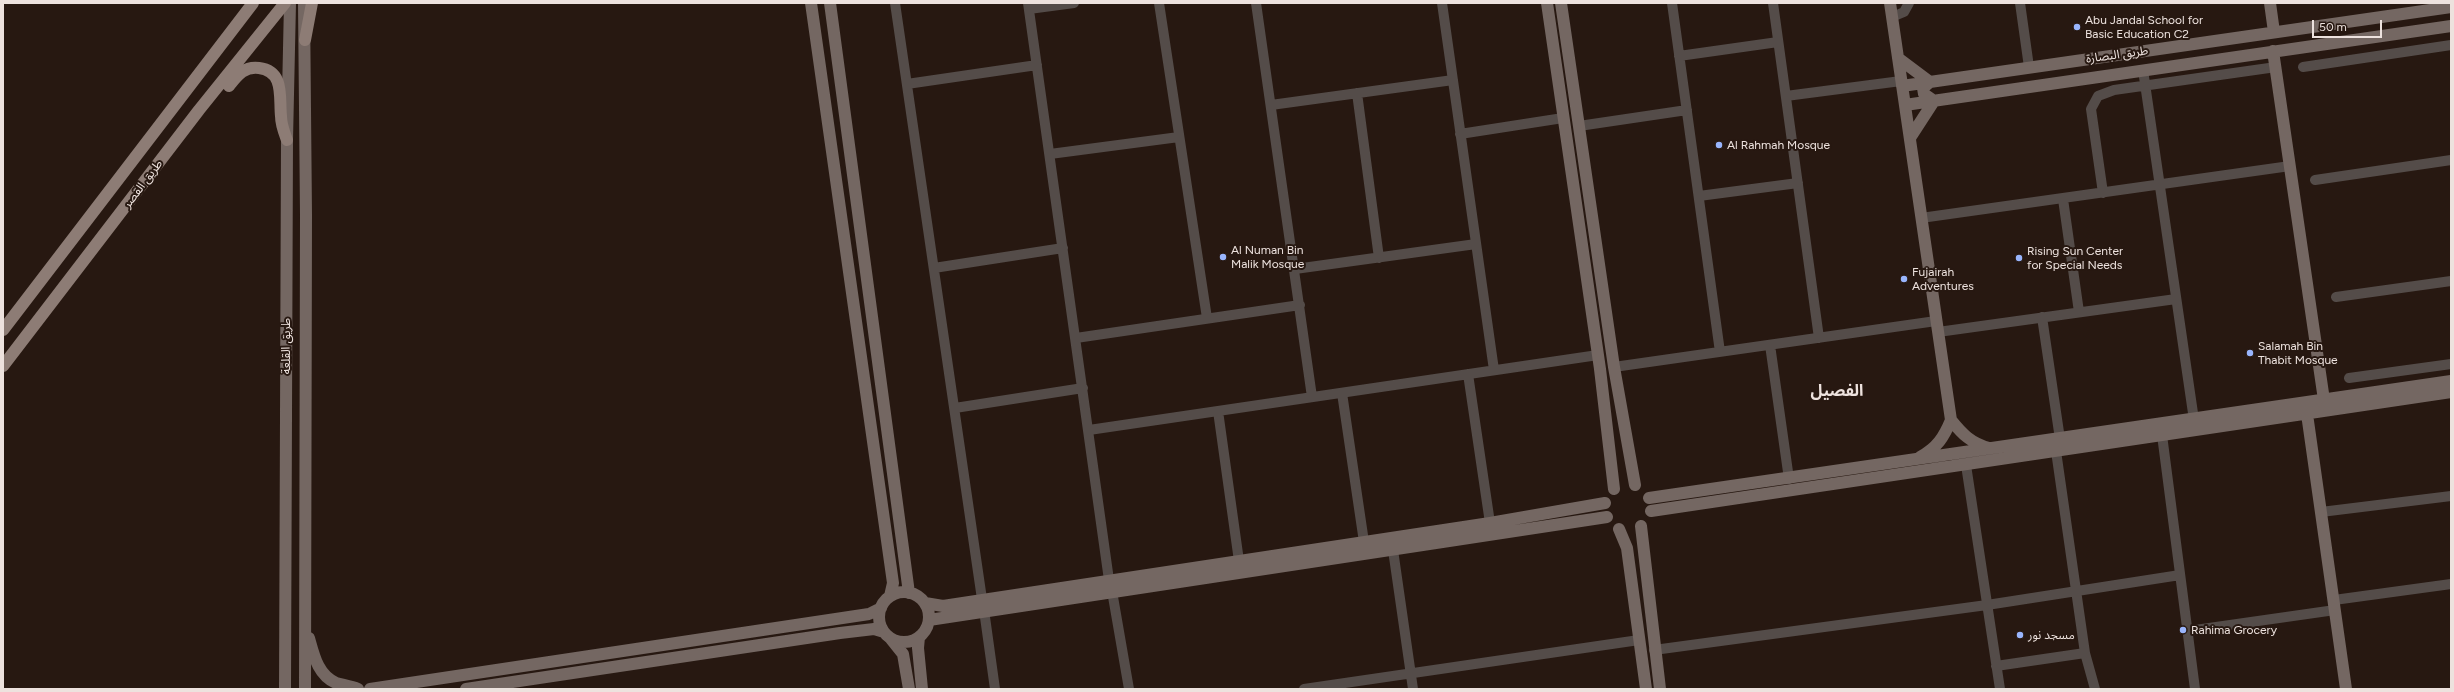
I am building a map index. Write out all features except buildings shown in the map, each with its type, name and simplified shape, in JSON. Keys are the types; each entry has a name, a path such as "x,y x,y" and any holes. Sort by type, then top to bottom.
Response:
{"main road":[{"name":"طريق القصر","path":"3,330 253,3"},
{"path":"199,110 210,86 275,3"},
{"name":"طريق القصر","path":"3,366 199,110 285,3"},
{"path":"305,40 312,3"},
{"path":"199,110 216,101 242,72 250,68 264,69 272,73 279,85 281,119 287,140"}],"street":[{"name":"طريق القلعة","path":"285,689 287,140 290,3"},
{"name":"طريق القلعة","path":"304,3 305,689"},
{"path":"370,689 869,614 881,608 890,596 893,583 811,3"},
{"path":"817,3 822,30 829,32 833,28"},
{"path":"830,3 909,593"},
{"path":"895,3 995,689"},
{"path":"1074,3 1028,6 1111,586 1129,689"},
{"path":"1159,3 1207,318"},
{"path":"1256,3 1300,304 1312,397"},
{"path":"1442,3 1494,370"},
{"path":"1547,3 1598,355 1614,489"},
{"path":"1561,3 1614,367 1635,485"},
{"path":"1672,3 1720,352"},
{"path":"1773,3 1819,338"},
{"path":"1890,3 1951,420 1943,439 1930,452 1913,460"},
{"path":"1892,17 1904,12 1909,3"},
{"path":"2020,3 2030,67"},
{"path":"2270,3 2274,32"},
{"name":"طريق البصارة","path":"1902,83 1930,82 2451,7"},
{"name":"طريق البصارة","path":"1905,105 2451,26"},
{"path":"1679,56 1778,42"},
{"path":"2302,67 2451,46"},
{"path":"2273,51 2324,400"},
{"path":"1898,58 1930,82 1923,88 1924,94 1934,101 1910,138"},
{"path":"907,84 1037,65"},
{"path":"820,73 825,66 833,68 839,106 845,120"},
{"path":"2103,193 2092,104 2098,96 2104,93 2145,86 2276,67"},
{"path":"2142,70 2194,420"},
{"path":"1271,105 1453,80"},
{"path":"1786,96 1902,83"},
{"path":"1357,93 1379,258"},
{"path":"1579,126 1687,110"},
{"path":"1460,134 1563,118"},
{"path":"1050,154 1179,137"},
{"path":"2315,180 2451,160"},
{"path":"1921,218 2290,166"},
{"path":"1699,196 1798,183"},
{"path":"2063,198 2079,312"},
{"path":"1294,269 1476,244"},
{"path":"934,268 1063,248"},
{"path":"2336,297 2451,281"},
{"path":"1614,367 1819,338 2042,317 2176,299"},
{"path":"1076,338 1300,304"},
{"path":"2042,317 2060,439"},
{"path":"1770,345 1789,479"},
{"path":"1089,430 1598,355"},
{"path":"2349,378 2451,364"},
{"path":"1468,374 1490,523"},
{"path":"1649,498 2194,420 2451,381"},
{"path":"955,408 1083,388"},
{"path":"1651,511 2451,392"},
{"path":"1342,393 1364,542"},
{"path":"1218,411 1239,561"},
{"path":"2308,414 2346,689"},
{"path":"1951,420 1967,439 1992,449"},
{"path":"2162,435 2195,689"},
{"path":"2056,451 2085,653 2095,689"},
{"path":"1966,465 2000,689"},
{"path":"1619,529 1630,530 1641,526 1648,520 1651,511 1649,498 1643,490 1635,485 1624,484 1614,489 1605,503 1607,517 1619,529 1627,548 1646,689"},
{"path":"2321,512 2451,496"},
{"path":"1111,586 1239,561 1490,523 1605,503"},
{"path":"929,620 983,605 1111,586 1393,550 1607,517"},
{"path":"1641,526 1654,650 1660,689"},
{"path":"1393,550 1414,689"},
{"path":"1654,650 1987,605 2180,575"},
{"path":"2188,631 2451,584"},
{"path":"466,689 874,629 902,642 919,637 925,631 929,620 924,603 915,594 909,593 890,596"},
{"path":"924,603 940,606 983,605"},
{"path":"881,608 879,622 903,654 910,689"},
{"path":"305,626 316,663 322,672 336,682 358,689"},
{"path":"919,637 918,652 922,689"},
{"path":"1304,689 1639,640"},
{"path":"1996,666 2085,653"}],"place":[{"name":"Abu Jandal School for Basic Education C2","path":"2077,27"},
{"name":"Al Rahmah Mosque","path":"1719,145"},
{"name":"Al Numan Bin Malik Mosque","path":"1223,257"},
{"name":"Rising Sun Center for Special Needs","path":"2019,258"},
{"name":"Fujairah Adventures","path":"1904,279"},
{"name":"Salamah Bin Thabit Mosque","path":"2250,353"},
{"name":"Rahima Grocery","path":"2183,630"},
{"name":"مسجد نور","path":"2020,635"}],"district":[{"name":"الفصيل","path":"1837,391"}]}
